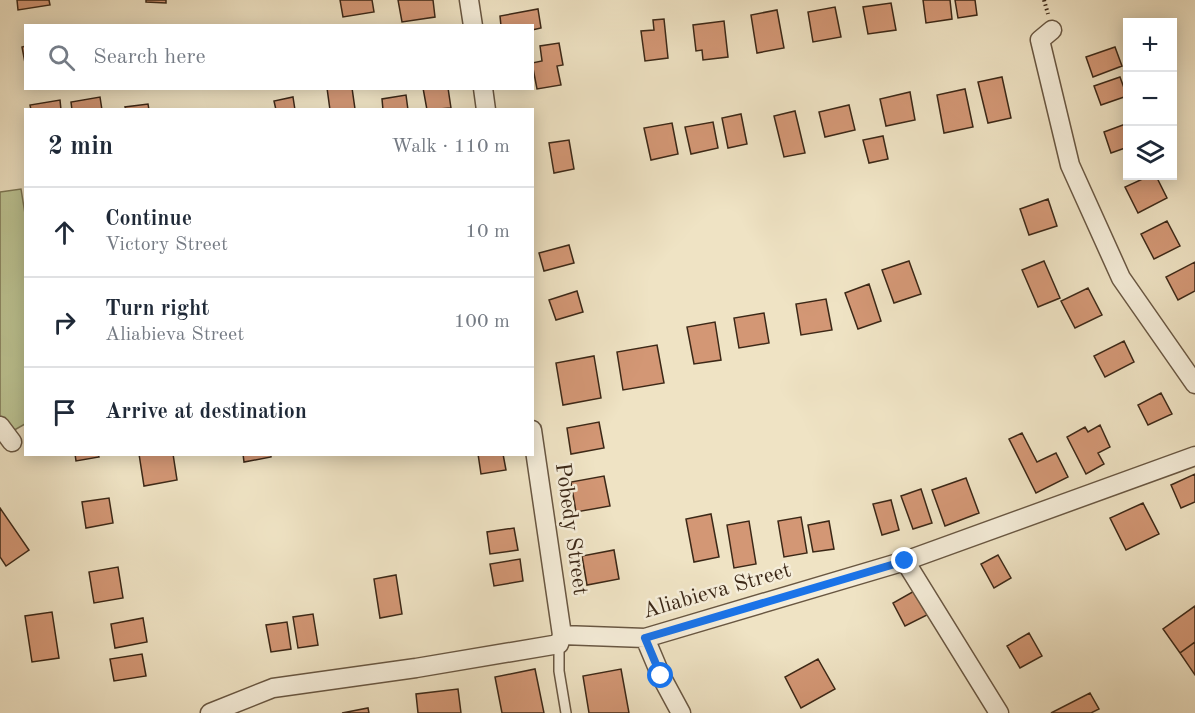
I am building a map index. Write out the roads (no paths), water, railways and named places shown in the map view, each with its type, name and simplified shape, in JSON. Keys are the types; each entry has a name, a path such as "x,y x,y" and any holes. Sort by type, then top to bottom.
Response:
{"street":[{"path":"469,0 473,24"},
{"path":"1052,30 1040,40 1070,165 1121,278 1195,384"},
{"path":"483,90 486,108"},
{"path":"0,426 12,442"},
{"name":"Pobedy Street","path":"534,444 560,640"},
{"name":"Aliabieva Street","path":"210,713 273,688 416,668 560,640 645,638 905,561 1195,456"},
{"path":"905,561 999,713"},
{"path":"645,638 661,676 681,713"}],"lane":[{"path":"560,640 559,671 566,713"}]}
